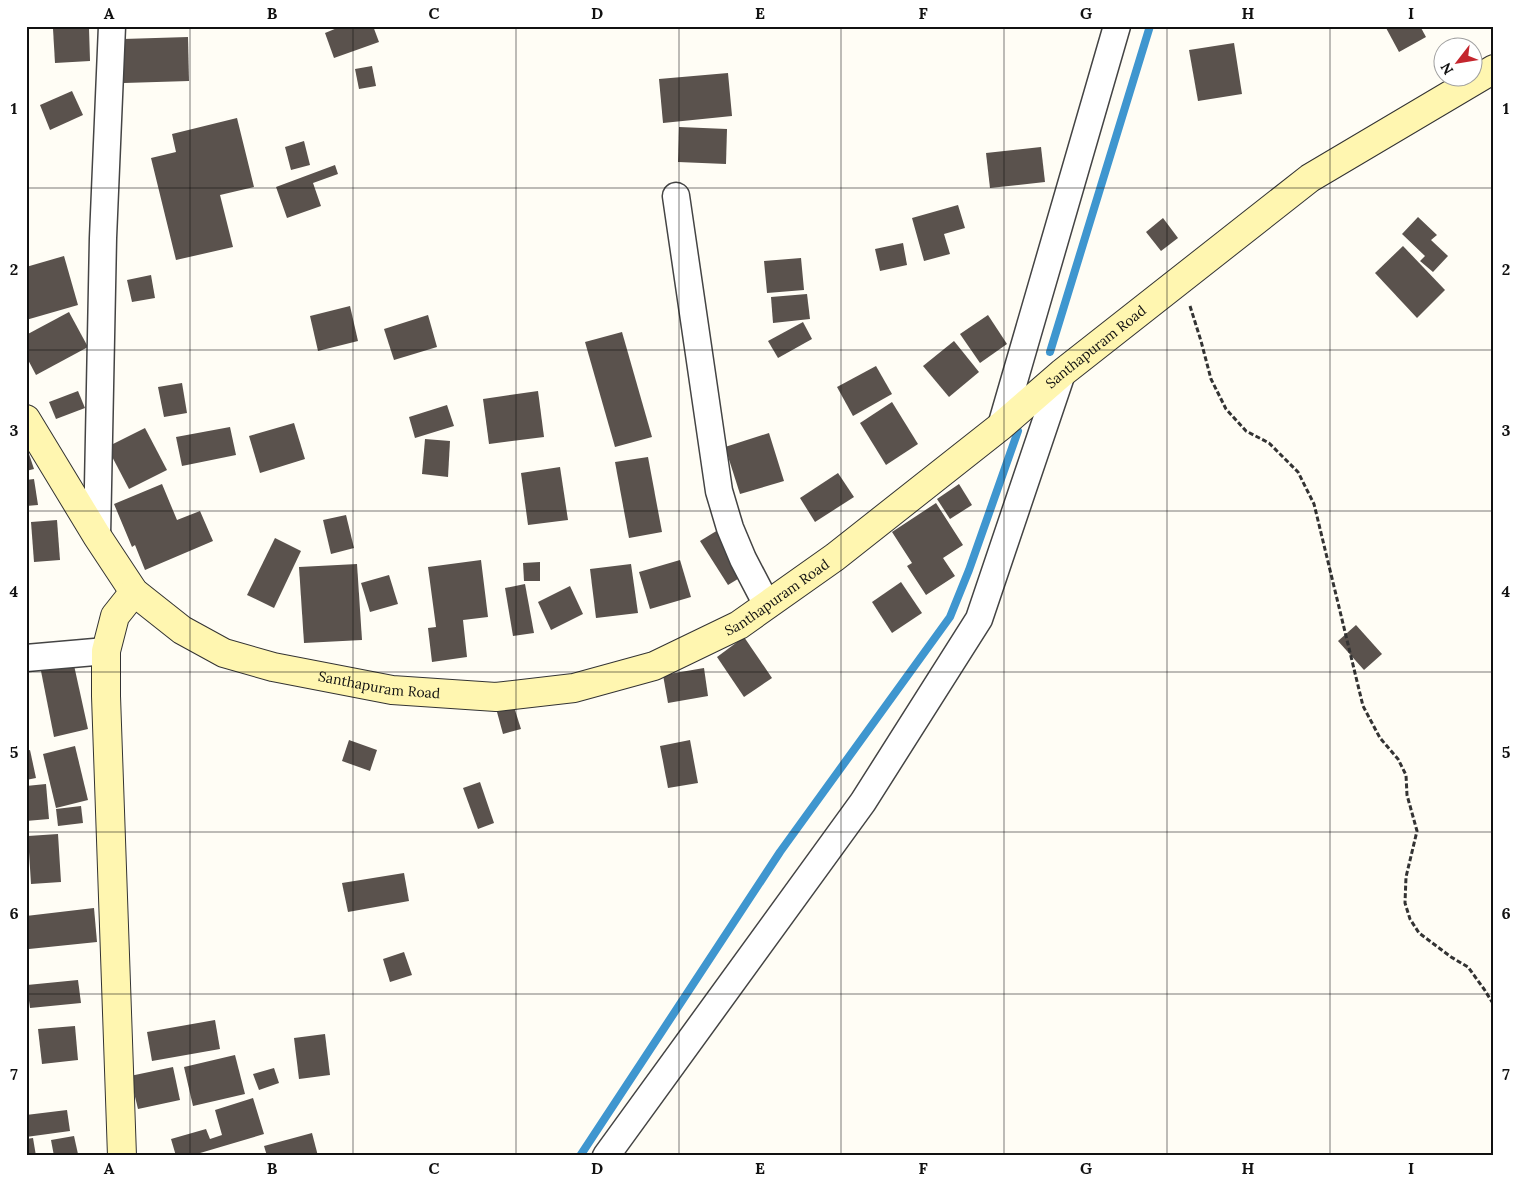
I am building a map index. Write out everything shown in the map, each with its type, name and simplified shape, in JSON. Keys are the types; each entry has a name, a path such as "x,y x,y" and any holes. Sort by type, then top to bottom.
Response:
{"main road":[{"name":"Santhapuram Road","path":"26,419 134,592 182,630 224,653 273,667 392,690 496,697 574,688 654,666 739,625 835,557 1001,426 1062,373 1310,178 1494,69"},
{"path":"122,1156 106,652 115,616 134,592"}],"street":[{"path":"98,536 103,238 112,26"},
{"path":"1001,426 1117,26"},
{"path":"676,196 719,490 730,528 743,559 767,604"},
{"path":"606,1156 863,802 979,619 1062,373"},
{"path":"26,658 106,652"}],"path":[{"path":"1177,282 1192,311 1211,378 1226,409 1246,431 1269,443 1298,472 1314,504 1363,706 1380,738 1398,759 1406,775 1407,795 1418,830 1406,877 1405,903 1410,919 1419,933 1468,967 1494,1006"}],"building":[{"path":"342,26 373,26 379,42 334,58 325,33"},
{"path":"1385,26 1420,26 1426,37 1399,52"},
{"path":"89,28 90,61 55,63 53,29"},
{"path":"188,37 189,81 124,83 123,39"},
{"path":"1234,43 1242,94 1198,101 1189,50"},
{"path":"372,66 376,86 359,89 355,69"},
{"path":"728,73 732,116 663,123 659,79"},
{"path":"72,91 83,115 50,130 40,105"},
{"path":"237,118 254,187 220,195 233,247 176,260 151,158 176,152 172,134"},
{"path":"679,127 727,129 726,164 678,162"},
{"path":"304,141 310,165 291,170 285,147"},
{"path":"1041,147 1045,182 990,188 986,153"},
{"path":"335,165 338,174 313,183 321,206 287,218 276,187"},
{"path":"958,205 965,228 944,234 950,254 924,261 912,218"},
{"path":"1418,217 1437,235 1431,240 1448,256 1433,272 1420,261 1425,256 1402,234"},
{"path":"1163,218 1178,238 1161,251 1146,232"},
{"path":"903,243 907,265 880,271 875,249"},
{"path":"1403,246 1445,290 1417,318 1375,273"},
{"path":"64,256 78,305 26,320 26,267"},
{"path":"801,258 804,290 767,293 764,261"},
{"path":"151,275 155,298 132,302 127,280"},
{"path":"807,294 810,319 773,323 771,297"},
{"path":"350,306 358,341 318,351 310,316"},
{"path":"69,312 88,347 36,375 26,356 26,335"},
{"path":"428,315 437,347 394,360 384,329"},
{"path":"988,315 1007,344 980,363 960,334"},
{"path":"803,322 812,339 778,358 768,341"},
{"path":"622,332 652,437 615,447 585,342"},
{"path":"954,341 979,372 949,397 923,366"},
{"path":"876,366 892,394 853,416 837,387"},
{"path":"182,383 187,413 164,417 158,387"},
{"path":"78,391 85,408 56,419 49,402"},
{"path":"538,391 544,437 489,444 483,399"},
{"path":"892,402 918,444 886,465 860,423"},
{"path":"447,405 454,426 415,438 409,417"},
{"path":"294,423 305,459 260,473 249,436"},
{"path":"230,427 236,455 182,466 176,437"},
{"path":"145,428 167,470 129,489 107,447"},
{"path":"769,433 784,481 740,494 725,447"},
{"path":"425,439 450,441 448,477 422,474"},
{"path":"26,451 28,451 34,469 26,471"},
{"path":"648,457 662,532 629,538 615,462"},
{"path":"560,467 568,520 528,525 521,473"},
{"path":"838,473 854,497 815,522 800,498"},
{"path":"34,479 38,505 26,506 26,480"},
{"path":"162,484 177,520 200,511 213,541 145,570 135,545 132,547 114,504"},
{"path":"959,484 972,505 950,519 937,499"},
{"path":"936,503 963,545 943,558 955,576 926,595 907,566 912,563 892,532"},
{"path":"346,515 354,548 331,554 323,520"},
{"path":"57,520 60,560 34,562 31,522"},
{"path":"718,530 746,574 728,585 700,541"},
{"path":"275,538 301,551 274,608 247,595"},
{"path":"481,560 488,617 463,620 467,657 432,662 428,628 436,627 428,567"},
{"path":"680,560 691,597 650,609 639,572"},
{"path":"540,562 540,581 524,581 523,563"},
{"path":"357,564 362,640 304,643 299,567"},
{"path":"631,564 638,613 596,618 590,569"},
{"path":"389,575 398,604 370,612 361,583"},
{"path":"901,582 922,613 892,633 872,602"},
{"path":"525,584 534,633 513,636 505,588"},
{"path":"570,586 583,614 551,630 538,602"},
{"path":"1356,625 1382,654 1364,670 1338,641"},
{"path":"744,637 772,678 744,697 717,657"},
{"path":"70,647 88,729 54,737 40,666"},
{"path":"704,668 708,696 668,703 663,675"},
{"path":"514,707 521,729 503,734 497,712"},
{"path":"349,740 377,750 370,771 342,761"},
{"path":"690,740 698,783 668,788 660,746"},
{"path":"75,746 88,800 56,808 43,754"},
{"path":"30,750 36,778 26,780 26,751"},
{"path":"480,782 494,823 478,829 463,788"},
{"path":"46,784 49,819 26,821 26,786"},
{"path":"81,806 83,823 58,826 56,809"},
{"path":"58,834 61,882 31,884 28,836"},
{"path":"404,873 409,901 348,912 342,883"},
{"path":"94,908 97,942 29,949 26,916"},
{"path":"404,952 412,975 390,982 383,959"},
{"path":"78,980 81,1003 30,1008 27,985"},
{"path":"215,1020 220,1049 152,1061 147,1032"},
{"path":"75,1026 78,1060 42,1064 38,1029"},
{"path":"325,1034 330,1075 299,1079 294,1038"},
{"path":"235,1055 245,1094 193,1106 184,1067"},
{"path":"173,1067 180,1100 138,1109 130,1076"},
{"path":"274,1068 279,1083 259,1090 253,1074"},
{"path":"253,1098 264,1134 190,1156 176,1156 171,1139 206,1129 210,1139 222,1135 215,1110"},
{"path":"67,1110 70,1131 26,1137 26,1115"},
{"path":"312,1133 318,1156 267,1156 264,1146"},
{"path":"74,1136 78,1154 54,1156 51,1140"},
{"path":"33,1138 36,1156 26,1156 26,1139"}],"waterway":[{"path":"1050,352 1150,26"},
{"path":"580,1156 780,852 950,617 969,570 1018,431"}]}
